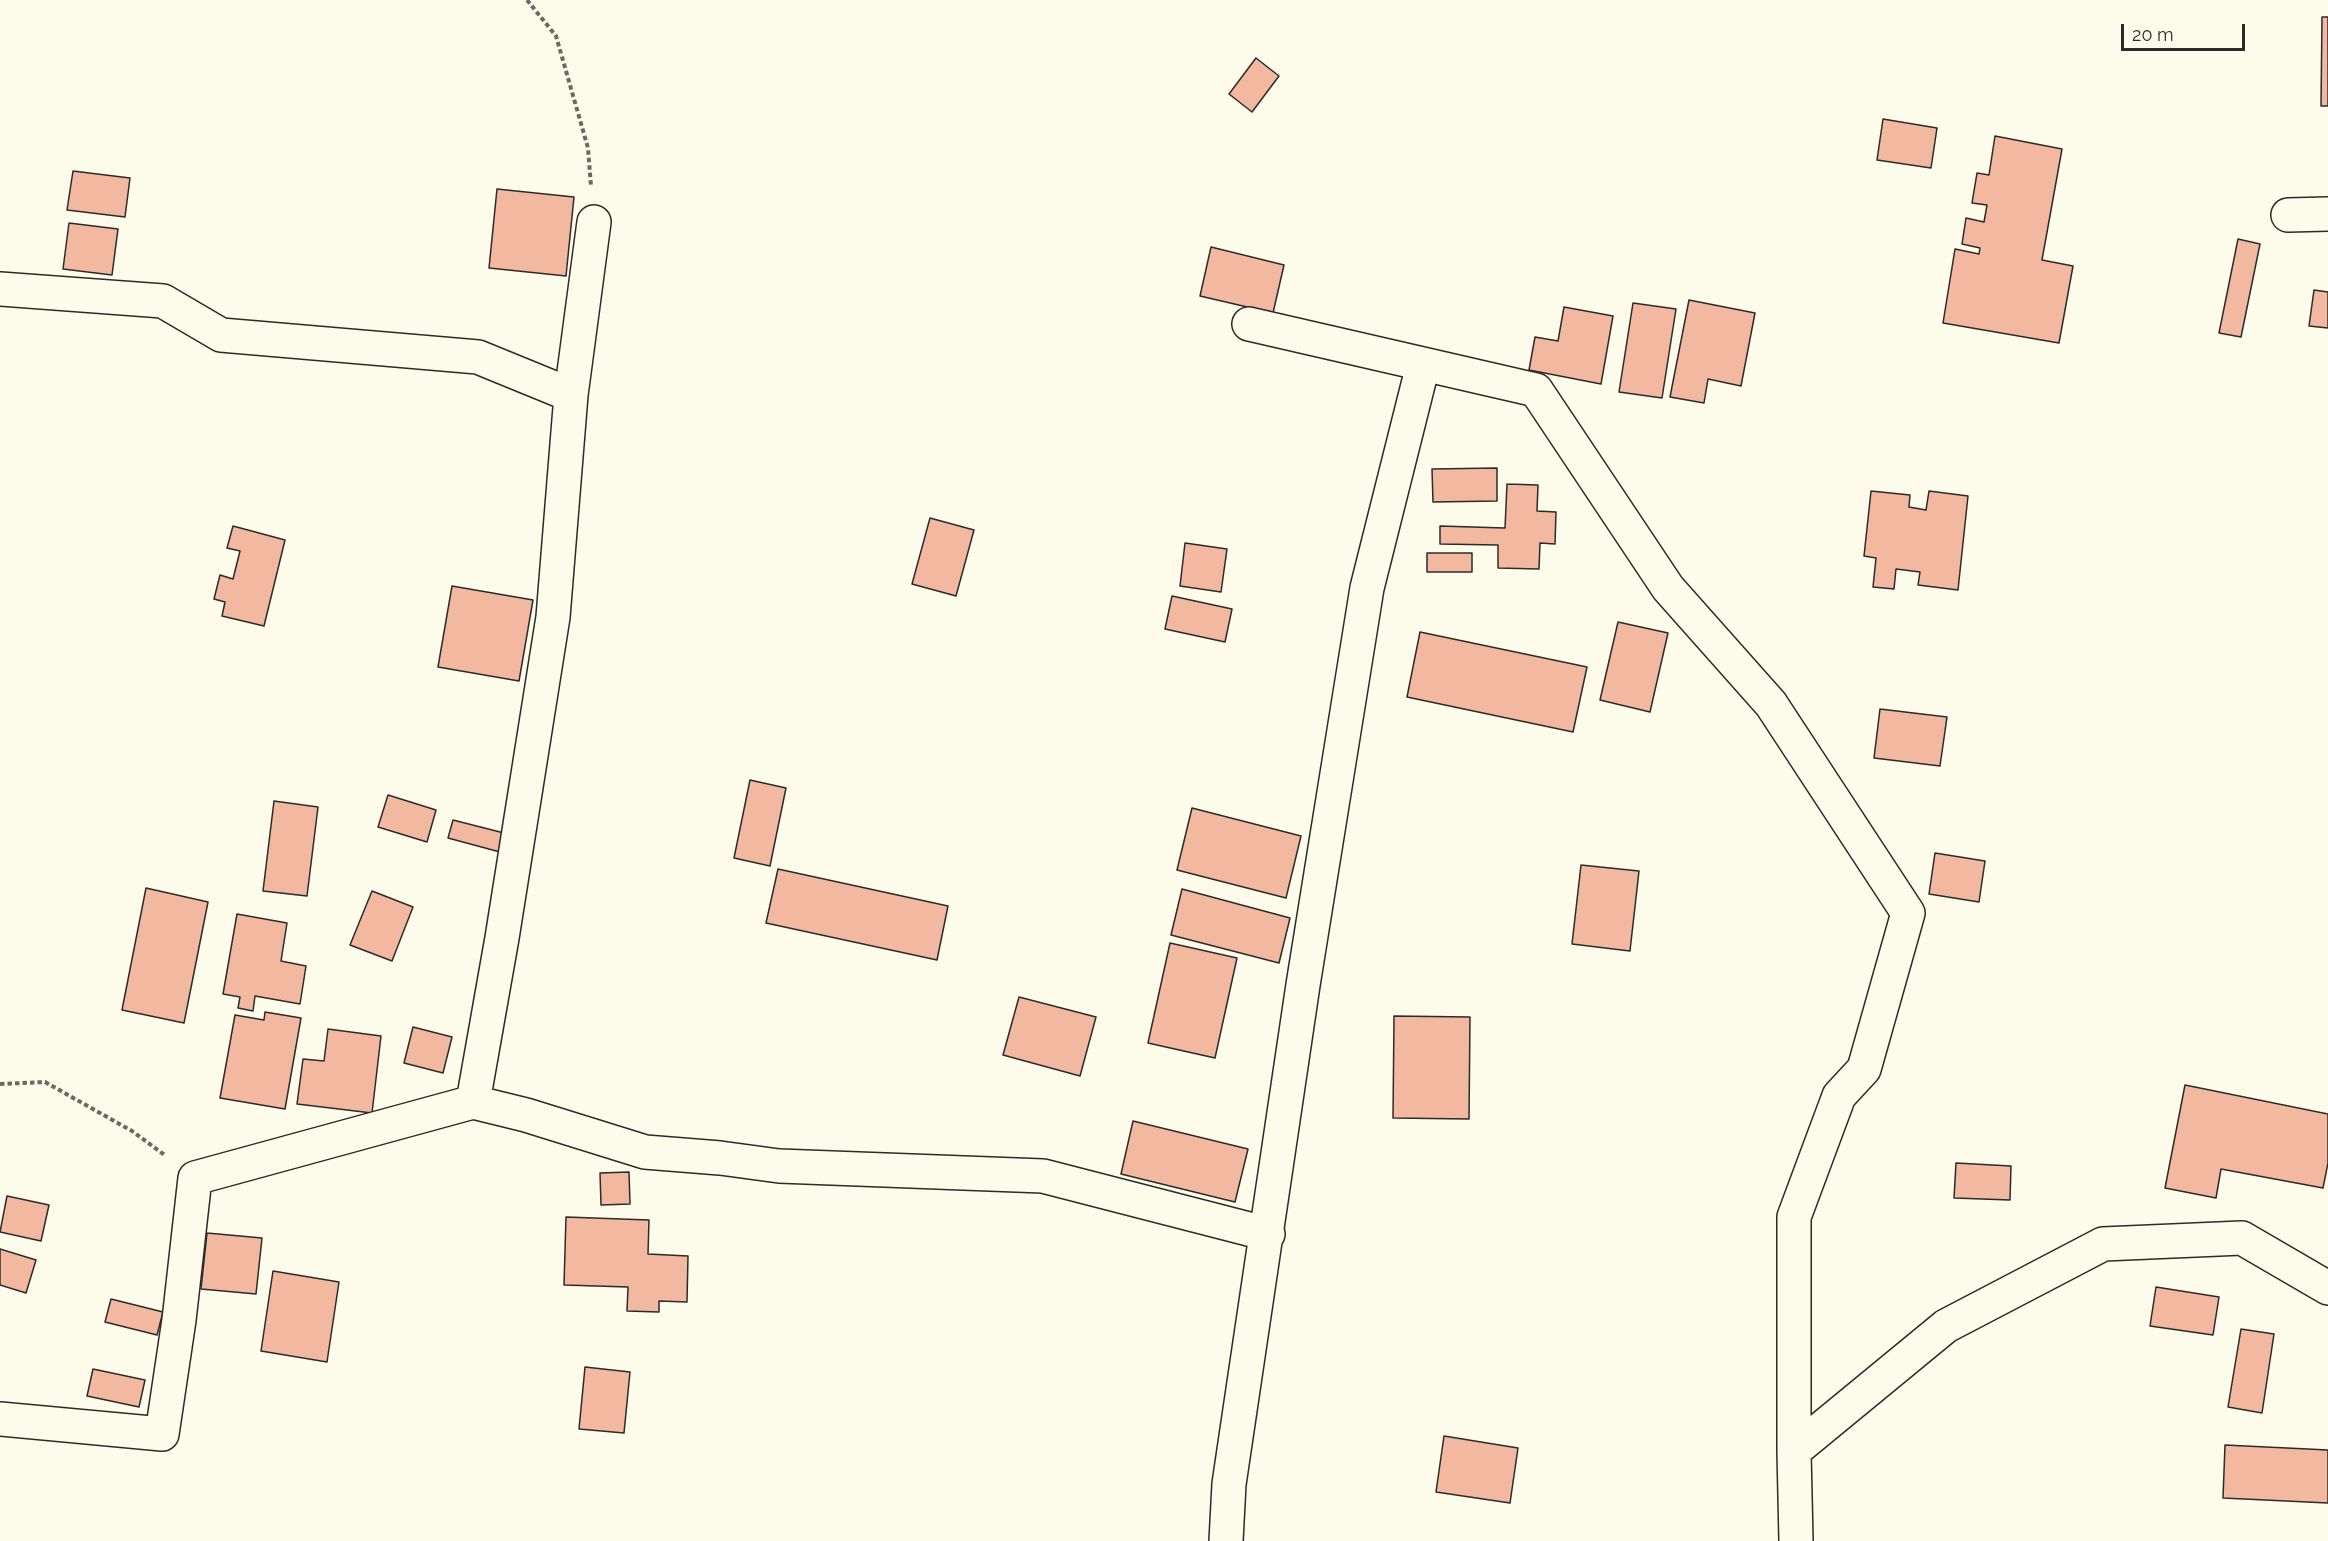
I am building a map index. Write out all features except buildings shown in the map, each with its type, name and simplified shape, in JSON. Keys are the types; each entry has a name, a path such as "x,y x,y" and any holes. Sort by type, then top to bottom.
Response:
{"street":[{"path":"2288,215 2328,214"},
{"path":"472,1102 502,938 553,616 571,395 594,222"},
{"path":"0,288 163,301 221,335 478,357 571,395"},
{"path":"1249,324 1536,390 1668,588 1771,704 1908,913 1864,1069 1839,1096 1794,1217 1796,1541"},
{"path":"1226,1541 1229,1484 1304,985 1368,588 1423,365"},
{"path":"0,1419 162,1434 179,1320 195,1178 472,1102 526,1115 645,1152 720,1158 779,1166 1043,1176 1268,1233"},
{"path":"1794,1451 1946,1326 2103,1244 2242,1238 2328,1288"}],"path":[{"path":"527,0 556,36 588,148 594,222"},
{"path":"0,1084 45,1082 132,1131 195,1178"}]}
